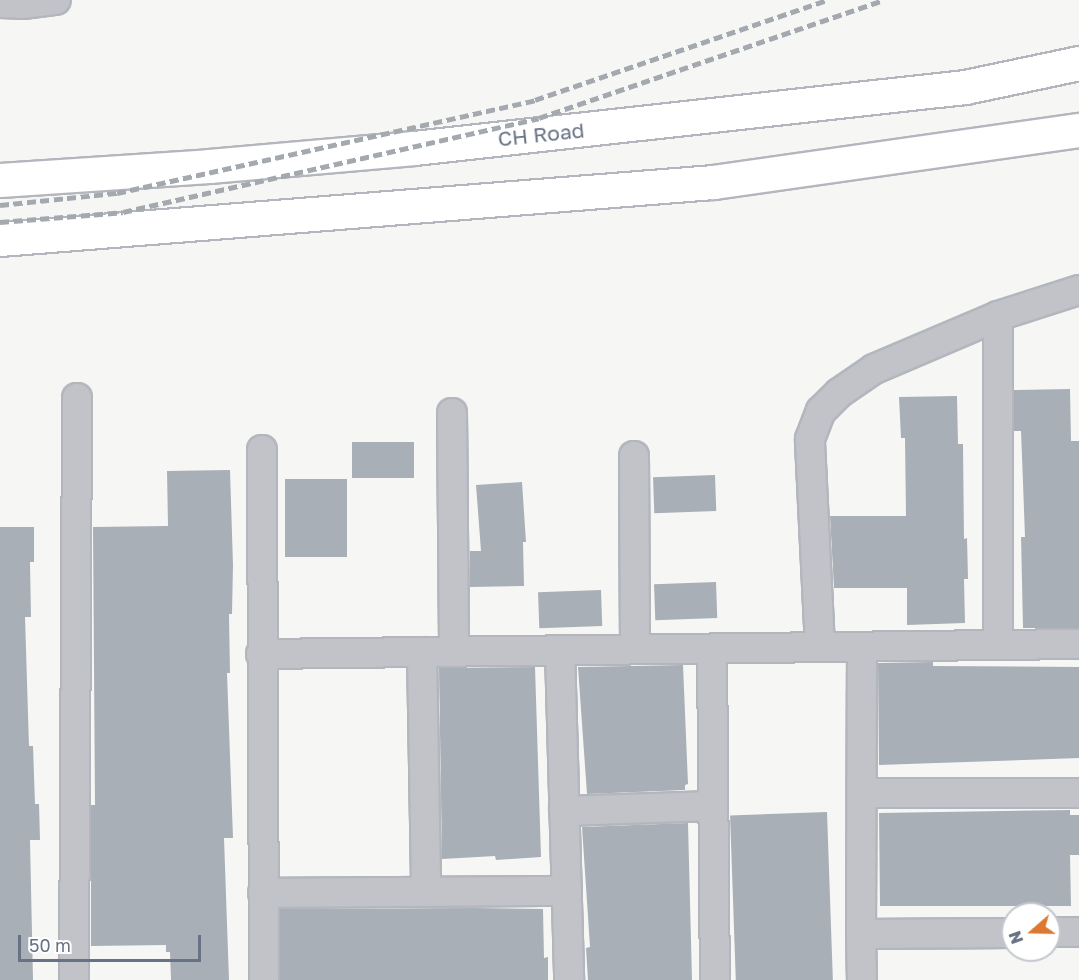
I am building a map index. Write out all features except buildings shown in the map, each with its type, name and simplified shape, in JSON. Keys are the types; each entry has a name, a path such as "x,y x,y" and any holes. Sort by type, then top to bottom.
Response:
{"street":[{"path":"15,2 56,0"},
{"name":"CH Road","path":"0,180 209,166 425,147 965,87 1079,63"},
{"path":"0,239 713,182 1079,130"},
{"path":"820,647 810,439 821,411 839,393 874,369 998,316 1079,290"},
{"path":"998,316 998,645"},
{"path":"74,980 77,398"},
{"path":"452,413 454,652"},
{"path":"262,450 264,980"},
{"path":"634,456 635,649"},
{"path":"261,654 1079,644"},
{"path":"862,647 862,980"},
{"path":"712,649 715,980"},
{"path":"560,651 569,980"},
{"path":"422,652 426,892"},
{"path":"862,793 1079,793"},
{"path":"564,811 713,806"},
{"path":"263,893 567,891"},
{"path":"1061,932 1079,932"},
{"path":"861,934 1001,933"}],"railway":[{"path":"0,205 117,193 535,100 827,0"},
{"path":"0,222 123,212 539,118 883,0"}]}
